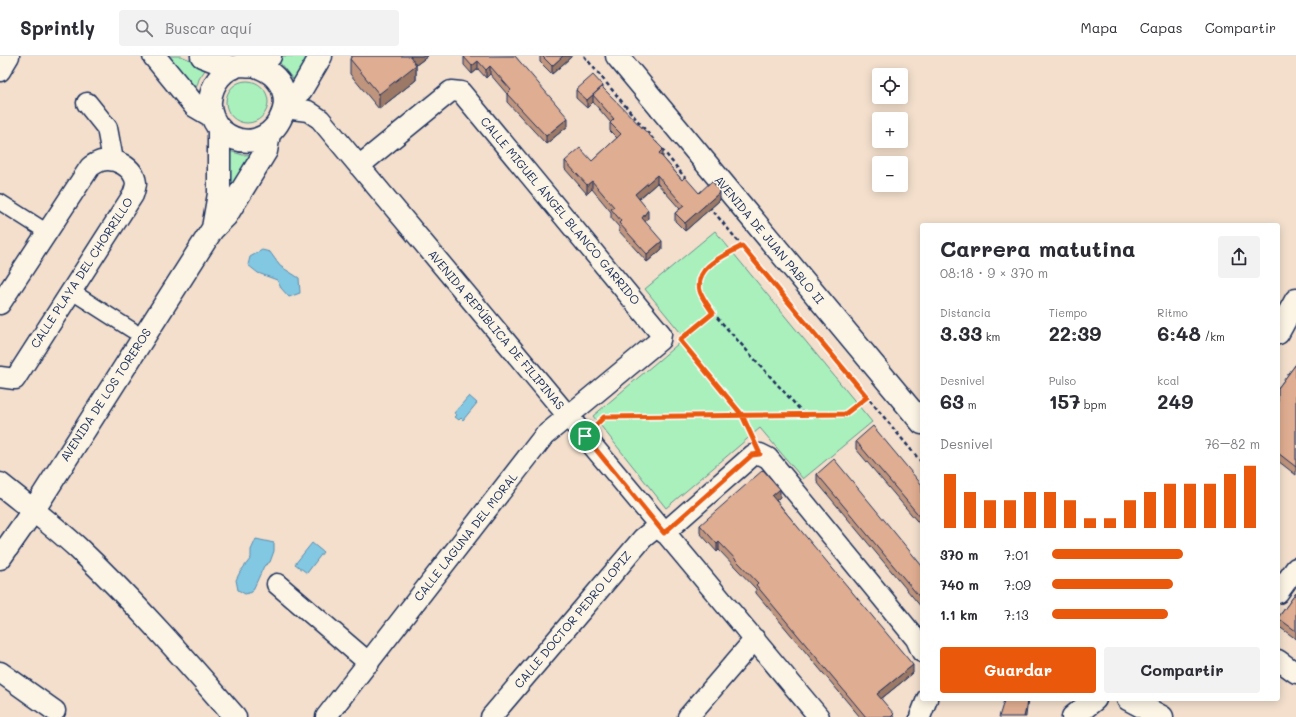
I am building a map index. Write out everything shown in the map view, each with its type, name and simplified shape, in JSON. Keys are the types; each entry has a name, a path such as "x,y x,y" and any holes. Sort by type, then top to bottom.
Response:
{"street":[{"path":"0,70 9,56"},
{"path":"154,56 194,106 216,122 228,135 238,139 248,140 269,134 282,118 285,106 284,93 280,83 272,74 252,63 202,56"},
{"path":"285,106 301,90 322,56"},
{"name":"AVENIDA DE JUAN PABLO II","path":"617,56 920,421"},
{"path":"216,122 209,105 215,82 223,74 252,63"},
{"name":"CALLE MIGUEL ÁNGEL BLANCO GARRIDO","path":"359,166 451,91 460,92 661,334"},
{"path":"0,304 90,167 100,161 113,160 107,128 87,103"},
{"name":"AVENIDA REPÚBLICA DE FILIPINAS","path":"285,106 308,111 320,119 819,717"},
{"name":"AVENIDA DE LOS TOREROS","path":"212,230 219,194 216,122"},
{"name":"AVENIDA DE LOS TOREROS","path":"0,558 33,511 212,230 226,216 266,151 269,134"},
{"name":"CALLE PLAYA DEL CHORRILLO","path":"0,377 14,379 132,195 136,183 132,174 125,165 113,160"},
{"path":"0,202 47,232"},
{"path":"71,291 132,330"},
{"path":"1287,326 1296,300"},
{"path":"569,416 660,340 661,334"},
{"name":"CALLE LAGUNA DEL MORAL","path":"326,717 544,436 569,416"},
{"path":"760,454 768,458 916,639 920,648"},
{"name":"CALLE DOCTOR PEDRO LOPIZ","path":"491,717 643,538 661,529 752,455 760,454"},
{"path":"0,484 76,546 118,587 160,631 235,717"},
{"path":"1280,590 1296,568"},
{"path":"277,584 368,663"},
{"path":"688,717 754,640"},
{"path":"1280,661 1296,673"},
{"path":"0,672 55,711"},
{"path":"920,717 926,701"},
{"path":"1068,717 1071,701"},
{"path":"1073,717 1093,701"},
{"path":"1132,701 1162,717"},
{"path":"1161,701 1167,717"}],"path":[{"path":"584,56 691,185"},
{"path":"706,203 920,461"},
{"path":"742,246 710,265 701,276 700,291 713,313 804,414"},
{"path":"680,340 713,313"},
{"path":"661,334 680,340 742,415 760,454"},
{"path":"585,436 604,417 845,414 867,397"}],"green space":[{"path":"162,56 181,56 207,67 199,79 195,92"},
{"path":"282,56 312,56 296,83 276,58"},
{"path":"243,81 251,81 259,84 265,90 268,102 265,114 259,120 251,123 243,123 235,120 229,114 226,106 226,98 229,90 235,84"},
{"path":"229,151 243,155 256,154 229,197"},
{"path":"715,231 872,422 803,479 760,428 666,508 593,416 685,338 645,289"}],"water":[{"path":"262,250 270,252 280,266 299,278 300,293 289,297 281,288 277,280 258,273 248,265 250,257"},
{"path":"469,396 477,403 463,420 461,418 459,420 455,417 457,415 454,413"},
{"path":"256,539 274,543 274,551 270,562 264,566 252,592 245,594 238,590 236,580 240,572 251,558 251,550"},
{"path":"312,543 323,552 307,573 295,564"}],"building":[{"path":"352,56 410,56 416,65 379,94 350,59"},
{"path":"515,56 568,118 546,136 507,94 511,90 490,66 486,70 478,61 472,66 464,57"},
{"path":"542,56 563,56 552,66"},
{"path":"593,75 603,86 587,100 576,90"},
{"path":"602,87 663,149 659,153 682,180 685,177 699,193 712,181 720,192 685,223 675,213 684,206 657,175 635,194 648,210 642,218 662,241 647,254 619,223 621,221 611,209 614,207 592,181 587,185 565,161 580,148 592,161 621,134 610,123 614,119 593,95"},
{"path":"1296,364 1296,467 1280,455 1280,385"},
{"path":"873,426 920,483 920,517 856,441"},
{"path":"834,459 920,564 920,598 817,474"},
{"path":"763,470 780,489 772,496 913,665 877,694 894,714 891,717 866,717 756,585 758,583 719,542 717,544 700,525"},
{"path":"1296,593 1296,631 1280,619 1280,615"},
{"path":"1004,701 1027,701 1024,717 999,717"}],"route":[{"path":"585,436 604,417 742,415 845,414 867,397 742,246 710,265 701,276 700,291 713,313 680,340 742,415 760,454 752,455 664,533 585,436"}]}
